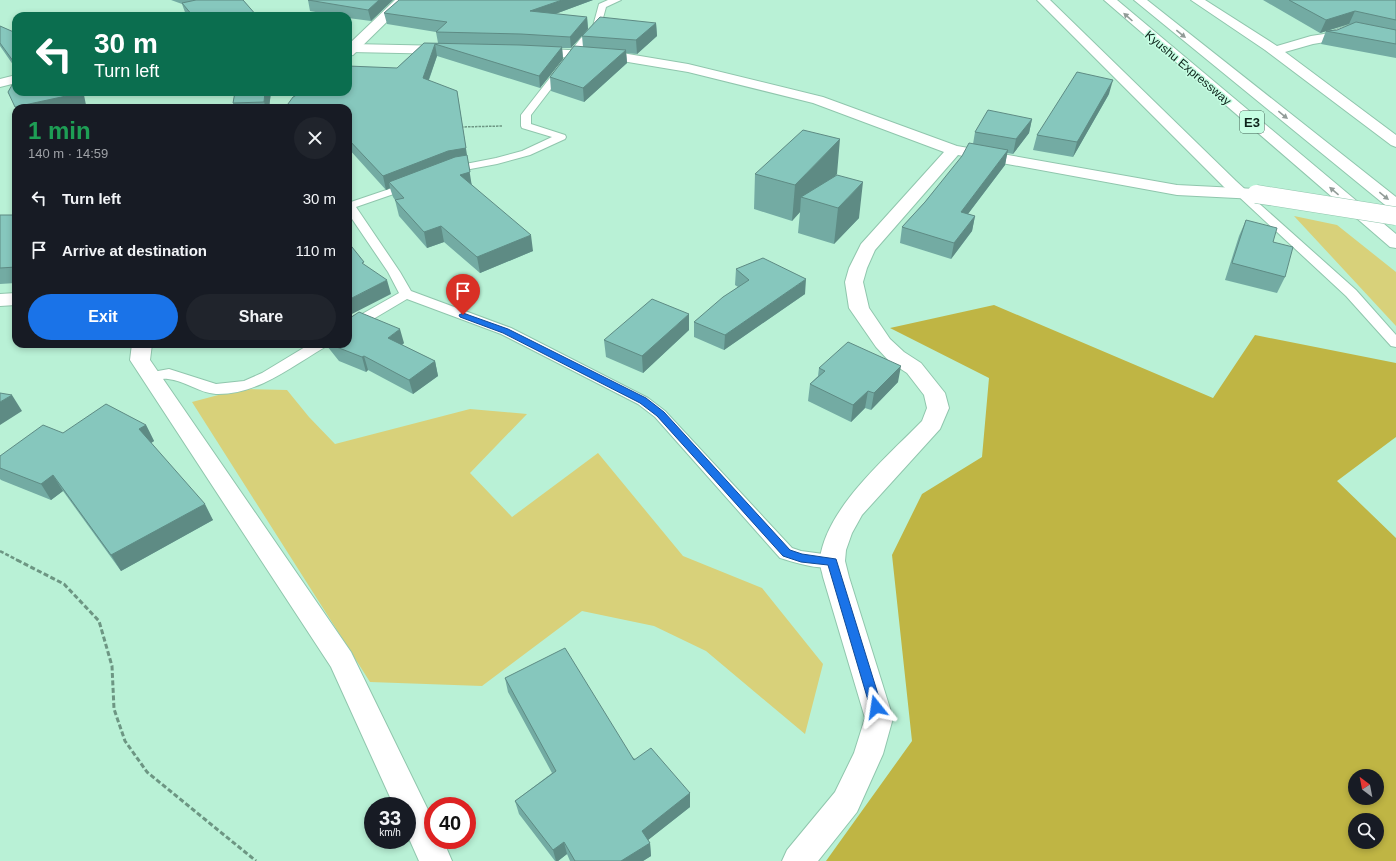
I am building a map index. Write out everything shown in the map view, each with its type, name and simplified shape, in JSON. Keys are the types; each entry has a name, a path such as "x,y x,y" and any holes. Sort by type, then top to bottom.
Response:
{"main road":[{"path":"1043,0 1230,184 1248,193"},
{"name":"Kyushu Expressway","path":"1110,0 1396,244"},
{"name":"Kyushu Expressway","path":"1140,0 1396,205"},
{"path":"1197,0 1274,50 1396,142"},
{"path":"352,46 399,1"},
{"path":"1274,50 1286,48 1311,40 1326,38 1349,30 1396,38"},
{"path":"352,49 460,50"},
{"path":"522,51 622,57 688,68 818,100 954,150 1177,190 1248,193 1396,216"},
{"path":"0,83 12,80"},
{"path":"798,861 846,802 868,754 879,718 832,561 840,534 853,509 932,424 938,408 934,393 914,368 897,356 883,343 859,308 854,282 858,268 867,248 954,150"},
{"path":"0,300 12,299"},
{"path":"142,348 140,360 341,660 436,861"}],"lane":[{"path":"441,173 456,168 498,161 526,153 561,137 526,126 526,115 584,40 597,27 602,6 611,0"},
{"path":"352,205 420,182"},
{"path":"1248,193 1351,293 1396,343"},
{"path":"352,210 394,272 406,294 506,331 643,400 660,414 786,553 801,558 832,561"},
{"path":"352,326 406,294"},
{"path":"152,376 169,374 215,389 247,385 267,376 313,348"}],"path":[{"path":"456,127 526,126"},
{"path":"0,551 64,584 98,621 112,666 114,709 125,741 147,772 256,861"}],"shaded area":[{"path":"1294,216 1337,225 1396,272 1396,326"},
{"path":"994,305 1213,398 1255,335 1396,363 1396,437 1337,481 1396,538 1396,861 826,861 912,741 892,555 922,494 982,457 989,378 890,328"},
{"path":"241,389 287,390 309,417 335,444 470,409 527,414 470,473 512,517 598,453 683,556 762,588 823,664 805,734 706,651 654,626 582,611 482,686 370,682 192,402"}],"building":[{"path":"196,0 243,0 254,12 190,12 182,3"},
{"path":"308,0 379,0 368,10"},
{"path":"399,0 562,0 530,11 587,17 570,37 436,32 447,22 384,13"},
{"path":"1289,0 1396,0 1396,20 1355,11 1326,20"},
{"path":"600,17 656,23 636,40 582,36"},
{"path":"1356,22 1396,30 1396,44 1326,31 1337,30"},
{"path":"0,26 12,31 12,60 0,43"},
{"path":"424,43 562,47 539,76 435,44 423,78 457,91 466,148 448,151 383,176 352,143 352,104 288,104 295,96 352,96 352,66 397,68"},
{"path":"574,46 626,50 583,88 550,77"},
{"path":"1077,72 1113,80 1079,139 1077,142 1037,135"},
{"path":"12,85 12,96 66,96 29,104 14,104 8,92"},
{"path":"234,96 265,96 264,102 233,103"},
{"path":"988,110 1032,119 1016,139 975,132"},
{"path":"803,130 840,139 795,185 755,174"},
{"path":"969,143 1008,150 961,212 975,216 954,243 902,227 925,202 962,156"},
{"path":"467,155 470,172 460,175 531,235 477,257 441,226 424,232 395,200 404,198 389,182 455,157"},
{"path":"837,175 863,182 838,208 801,197"},
{"path":"0,215 12,215 12,267 0,268"},
{"path":"1246,220 1277,228 1273,242 1293,247 1285,277 1232,263"},
{"path":"352,247 364,262 362,263 387,280 352,298"},
{"path":"763,258 806,279 725,335 694,322 723,297 749,280 736,269"},
{"path":"652,299 689,314 642,356 604,340"},
{"path":"359,312 400,329 388,338 435,361 409,380 364,356 362,357 339,348 352,348 352,317"},
{"path":"848,342 901,366 874,393 868,391 853,405 810,384 825,371 819,368"},
{"path":"0,393 12,395 0,402"},
{"path":"106,404 146,425 139,429 205,504 111,555 53,475 41,484 0,468 0,456 43,425 63,433"},
{"path":"565,648 634,760 651,748 690,793 642,831 650,843 621,861 575,861 564,842 553,850 515,801 556,771 505,678"}],"route":[{"path":"463,315 506,331 643,400 660,414 786,553 801,558 832,561 836,577 848,609 876,707"}]}
